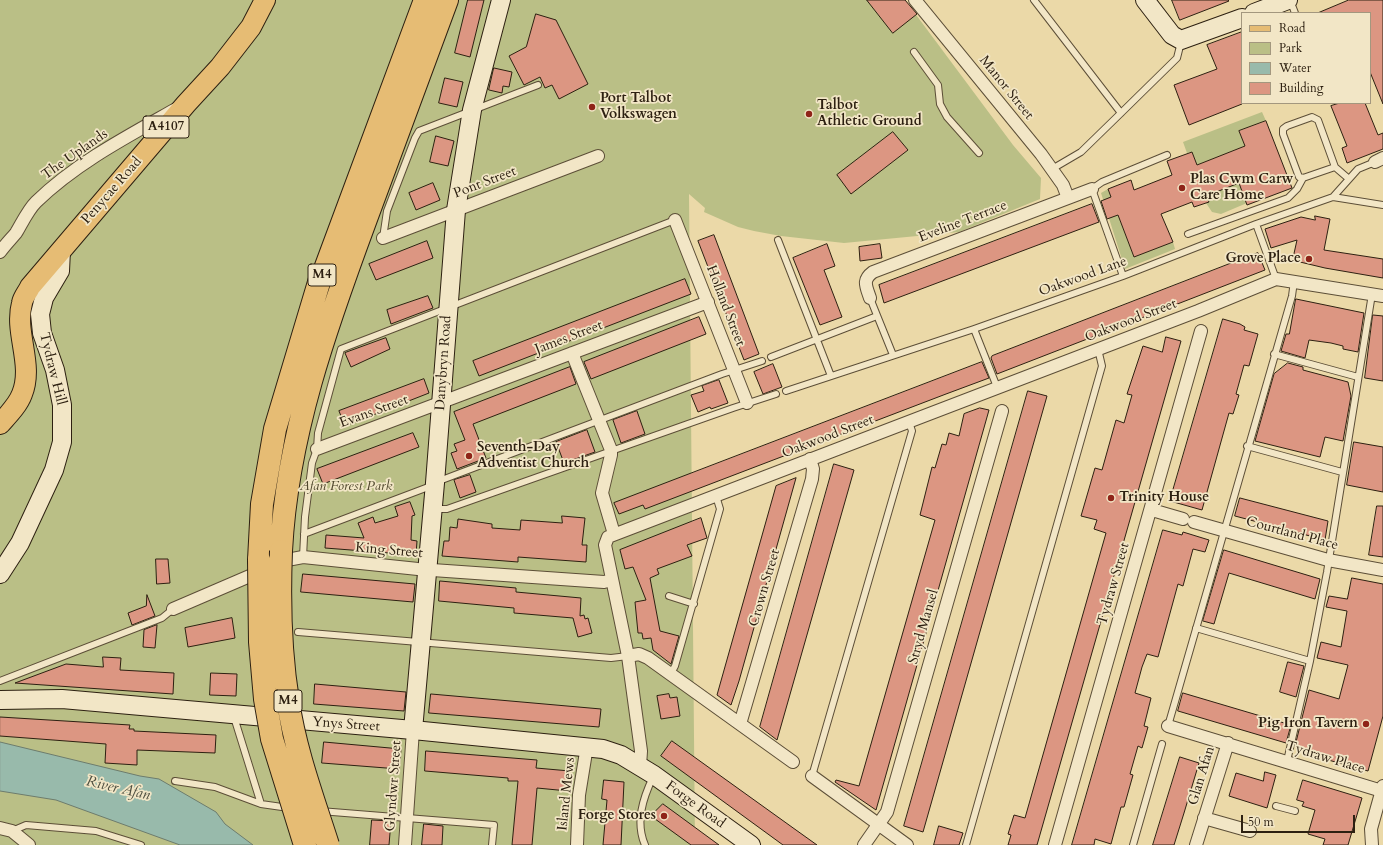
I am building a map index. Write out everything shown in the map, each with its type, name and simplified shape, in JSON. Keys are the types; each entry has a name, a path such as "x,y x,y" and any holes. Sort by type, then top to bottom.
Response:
{"highway":[{"name":"M4","path":"305,845 272,739 265,699 260,642 262,504 278,421 320,279 325,270 425,0"},
{"name":"M4","path":"328,845 310,790 288,702 281,641 281,551 283,511 289,468 313,369 340,287 447,0"}],"main road":[{"name":"Penycae Road","path":"61,250 186,104 220,67 251,27 265,0"},
{"name":"A4107","path":"0,424 22,395 26,381 26,361 20,321 22,302 30,286 61,250"}],"street":[{"name":"Danybryn Road","path":"413,730 433,509 456,210 472,110 501,0"},
{"name":"Manor Street","path":"915,0 1052,169 1063,185 1068,198"},
{"path":"1145,0 1172,35 1181,40 1241,18"},
{"path":"1257,12 1289,0"},
{"name":"The Uplands","path":"0,252 35,204 53,187 85,163 140,129 186,104"},
{"name":"Pont Street","path":"383,238 598,156"},
{"name":"Eveline Terrace","path":"870,298 865,283 866,277 873,272 1092,189"},
{"name":"Holland Street","path":"675,220 747,403"},
{"name":"Tydraw Hill","path":"0,574 20,543 54,470 62,442 62,405 55,370 42,333 40,314 44,298 60,271 61,250"},
{"path":"1276,279 1378,295"},
{"name":"Oakwood Street","path":"614,534 909,422 1276,279"},
{"name":"James Street","path":"441,403 708,302"},
{"name":"Tydraw Street","path":"1055,845 1152,510 1201,331"},
{"path":"572,353 611,455 602,493 614,534 608,537 605,545 628,656 641,751 647,771"},
{"name":"Evans Street","path":"317,449 441,403"},
{"name":"Stryd Mansel","path":"864,845 887,812 1002,411"},
{"name":"Crown Street","path":"740,724 812,479 813,469 810,460"},
{"name":"Courtland Place","path":"1152,510 1328,560 1383,570"},
{"name":"King Street","path":"173,609 287,560 303,557 427,569 604,582 612,580"},
{"path":"628,656 639,654 643,656 793,762"},
{"name":"Ynys Street","path":"0,700 62,699 234,716 413,730 587,746 621,755 647,771"},
{"name":"Tydraw Place","path":"1168,726 1382,789"},
{"name":"Glyndwr Street","path":"405,845 413,730"},
{"name":"Glan Afan","path":"1196,845 1228,743"},
{"name":"Island Mews","path":"577,845 579,795 587,746"},
{"name":"Forge Road","path":"647,771 751,845"},
{"path":"812,776 907,845"},
{"path":"1371,845 1371,829 1382,789"},
{"name":"Glan Afan","path":"1204,818 1250,831"},
{"path":"0,828 12,831 29,845"}],"lane":[{"path":"1034,0 1121,113"},
{"path":"1289,0 1295,12"},
{"path":"1052,169 1081,152 1177,58 1181,40"},
{"path":"914,52 938,86 940,104 947,117 979,153"},
{"path":"383,238 387,211 419,131 538,85"},
{"path":"1303,178 1296,174 1283,134 1283,129 1312,117 1318,120 1335,167 1349,179"},
{"path":"1123,276 1092,189 1102,182 1167,155"},
{"name":"Oakwood Lane","path":"786,391 974,329 1123,276 1256,224 1333,197 1358,169 1379,160"},
{"path":"1188,234 1288,198 1297,189 1303,178 1335,167"},
{"path":"1333,197 1383,205"},
{"path":"303,557 312,463 317,449 318,433 341,349 675,220"},
{"path":"1256,224 1276,279"},
{"path":"778,240 831,376"},
{"path":"1168,726 1247,446 1292,296 1294,281"},
{"path":"1287,761 1310,661 1358,377 1378,295"},
{"path":"870,298 893,355"},
{"path":"771,357 877,316"},
{"path":"974,329 998,387"},
{"path":"966,845 1102,366 1098,349"},
{"path":"1274,354 1358,377"},
{"path":"304,534 425,489 444,477 450,477 733,370 762,361"},
{"path":"433,509 447,509 610,450 776,394"},
{"path":"812,776 912,431 909,422"},
{"path":"1247,446 1342,472"},
{"path":"670,674 675,666 694,604 720,509 716,496"},
{"path":"669,596 694,604"},
{"path":"0,681 162,618 173,609"},
{"path":"1196,628 1310,661"},
{"path":"298,632 611,658 628,656"},
{"path":"234,716 261,804"},
{"path":"1133,845 1162,744"},
{"path":"645,845 640,820 647,771"},
{"path":"175,781 215,787 261,804 300,809 306,824"},
{"path":"1276,806 1296,811"},
{"path":"308,810 494,825 492,845"},
{"path":"12,831 26,825 96,831 141,845"}],"green space":[{"name":"Afan Forest Park","path":"0,0 905,0 1013,145 1041,178 1040,199 959,232 844,243 781,236 738,227 704,212 705,208 689,194 695,845 0,845"},
{"path":"1262,112 1266,121 1239,131 1245,146 1197,165 1192,152 1187,153 1183,142"},
{"path":"1255,171 1247,203 1221,214 1212,212 1206,203 1209,201 1206,196"},
{"path":"1108,189 1134,257 1173,242 1175,249 1125,269 1101,193"}],"water":[{"name":"River Afan","path":"0,742 140,776 159,779 216,812 225,824 253,845 180,845 56,800 0,791"}],"building":[{"path":"468,0 484,0 470,57 455,53"},
{"path":"867,0 905,0 917,14 893,33"},
{"path":"1172,0 1228,0 1229,1 1180,20"},
{"path":"1349,0 1383,0 1383,104 1371,74 1371,12 1320,12"},
{"path":"536,14 556,20 588,84 559,99 552,85 545,88 540,77 524,85 509,56 526,47"},
{"path":"1241,32 1242,104 1189,125 1174,85 1217,69 1207,45"},
{"path":"494,68 512,72 509,87 503,86 502,93 489,90"},
{"path":"445,78 463,82 457,107 439,103"},
{"path":"1337,104 1365,104 1378,135 1383,133 1383,149 1347,163 1342,148 1347,146 1331,106"},
{"name":"Plas Cwm Carw Care Home","path":"1266,121 1292,188 1247,205 1239,183 1206,196 1209,202 1194,207 1192,202 1161,214 1173,242 1134,257 1118,215 1107,219 1101,201 1111,197 1108,189 1131,180 1134,190 1172,175 1167,161 1192,152 1197,165 1245,146 1239,131"},
{"path":"893,132 908,150 851,194 837,175"},
{"path":"436,136 454,141 448,166 430,162"},
{"path":"433,183 440,200 416,210 409,193"},
{"path":"1092,204 1099,222 884,303 879,285"},
{"path":"1315,216 1330,219 1324,250 1383,259 1383,278 1300,262 1301,260 1293,258 1297,240 1271,248 1265,229 1301,217 1315,220"},
{"path":"714,235 759,354 744,360 698,241"},
{"path":"427,241 433,258 376,280 369,264"},
{"path":"827,244 835,266 824,270 842,317 820,325 793,258"},
{"path":"880,244 882,258 860,261 859,247"},
{"path":"1258,253 1265,270 997,374 991,358 992,356"},
{"path":"685,279 691,294 479,376 473,361"},
{"path":"428,296 433,308 391,324 387,310"},
{"path":"1296,299 1364,313 1358,352 1343,349 1343,346 1331,343 1309,340 1305,358 1281,351 1286,334 1289,334"},
{"path":"1373,315 1383,316 1383,381 1365,378"},
{"path":"699,317 706,334 591,379 584,362"},
{"path":"1223,319 1240,324 1245,327 1244,330 1258,334 1249,366 1244,365 1236,394 1239,395 1233,414 1229,413 1202,510 1170,501"},
{"path":"1166,337 1181,341 1037,845 1008,845 1011,835 1008,834 1014,815 1025,818 1106,533 1094,529 1097,520 1081,516 1095,468 1102,470 1116,420 1124,423 1132,395 1127,394 1143,346 1162,352"},
{"path":"386,338 390,349 351,367 345,353"},
{"path":"982,362 989,378 645,509 643,505 619,514 614,503"},
{"path":"1288,363 1303,367 1303,370 1348,382 1351,396 1343,441 1325,437 1320,457 1255,441 1274,374"},
{"path":"773,364 782,387 763,394 754,372"},
{"path":"570,367 576,384 473,424 486,458 457,469 451,453 457,451 454,444 465,440 454,412"},
{"path":"424,379 429,393 345,426 339,411"},
{"path":"719,380 728,403 711,409 710,407 698,412 691,395 704,391 702,386"},
{"path":"1028,391 1047,396 923,832 904,826"},
{"path":"980,408 989,410 876,810 835,782 836,780 859,786 935,520 920,515 932,467 935,468 942,444 946,445 949,433 959,436 964,414"},
{"path":"637,411 645,434 621,443 613,420"},
{"path":"587,430 595,452 564,463 556,442"},
{"path":"413,433 419,447 323,484 317,469"},
{"path":"1354,442 1383,447 1383,492 1347,485"},
{"path":"834,464 854,470 777,740 760,727"},
{"path":"470,475 476,492 460,498 454,480"},
{"path":"796,478 731,705 717,695 776,486"},
{"path":"1240,498 1328,521 1325,540 1235,516"},
{"path":"410,502 415,515 412,516 411,540 417,541 416,555 325,548 326,535 364,538 358,523 373,517 375,523 398,516 395,507"},
{"path":"1377,506 1383,506 1383,557 1369,555"},
{"path":"562,516 585,518 582,545 587,545 586,562 518,557 518,562 442,556 444,541 449,541 450,527 457,528 458,519 492,524 492,528 520,530 521,520 562,523"},
{"path":"701,518 707,538 687,545 692,556 657,569 659,574 650,578 660,631 679,636 671,664 653,650 651,638 643,639 642,633 638,633 635,602 646,600 633,567 625,569 620,550"},
{"path":"1163,530 1182,535 1183,532 1209,540 1205,552 1193,549 1183,586 1178,584 1158,657 1147,654 1142,667 1135,693 1151,698 1144,726 1148,727 1142,748 1138,746 1130,774 1133,775 1124,807 1121,807 1111,844 1095,839 1094,845 1072,845"},
{"path":"1224,550 1320,579 1315,599 1229,573 1214,624 1203,621"},
{"path":"156,559 168,559 170,583 157,584"},
{"path":"303,574 415,584 413,602 301,592"},
{"path":"1352,578 1383,584 1383,716 1368,771 1303,753 1304,749 1295,746 1309,690 1339,699 1348,665 1317,658 1321,642 1341,647 1347,611 1326,607 1329,596 1347,599"},
{"path":"440,581 516,588 516,592 581,598 580,616 584,615 585,619 588,618 592,633 578,637 573,618 514,613 514,608 439,601"},
{"path":"147,595 155,616 132,625 128,613 146,606"},
{"path":"232,618 235,638 188,647 185,628"},
{"path":"157,625 155,648 143,647 144,630"},
{"path":"103,657 121,658 120,670 174,673 173,694 15,683 66,664 103,667"},
{"path":"1288,662 1304,666 1296,697 1280,692"},
{"path":"211,673 237,674 236,696 210,695"},
{"path":"315,684 406,692 404,711 314,704"},
{"path":"1183,693 1291,725 1286,743 1178,711"},
{"path":"431,694 601,709 599,727 429,713"},
{"path":"669,694 670,698 677,697 680,716 661,719 657,696"},
{"path":"0,717 130,725 129,729 134,729 134,731 216,735 215,753 137,750 137,765 105,763 106,744 0,736"},
{"path":"672,741 817,845 783,845 661,756"},
{"path":"324,742 401,749 399,769 322,763"},
{"path":"426,751 537,760 536,768 570,771 568,791 537,788 532,845 512,845 518,781 508,781 508,778 425,771"},
{"path":"1180,757 1199,763 1184,813 1174,845 1153,845"},
{"path":"1265,772 1276,775 1267,808 1229,796 1236,773 1263,781"},
{"path":"604,780 624,782 621,845 603,845 607,800 602,799"},
{"path":"1303,780 1362,798 1348,845 1323,845 1325,839 1308,834 1315,810 1302,806 1304,802 1297,800"},
{"path":"663,804 719,845 691,845 651,816"},
{"path":"372,820 391,821 389,845 370,845"},
{"path":"424,824 443,826 442,845 422,845"},
{"path":"939,826 963,833 959,845 934,845"}],"place":[{"name":"Port Talbot Volkswagen","path":"592,107"},
{"name":"Talbot Athletic Ground","path":"809,114"},
{"name":"Plas Cwm Carw Care Home","path":"1182,188"},
{"name":"Grove Place","path":"1309,259"},
{"name":"Seventh-Day Adventist Church","path":"469,456"},
{"name":"Trinity House","path":"1111,498"},
{"name":"Pig Iron Tavern","path":"1366,724"},
{"name":"Forge Stores","path":"664,816"}]}
